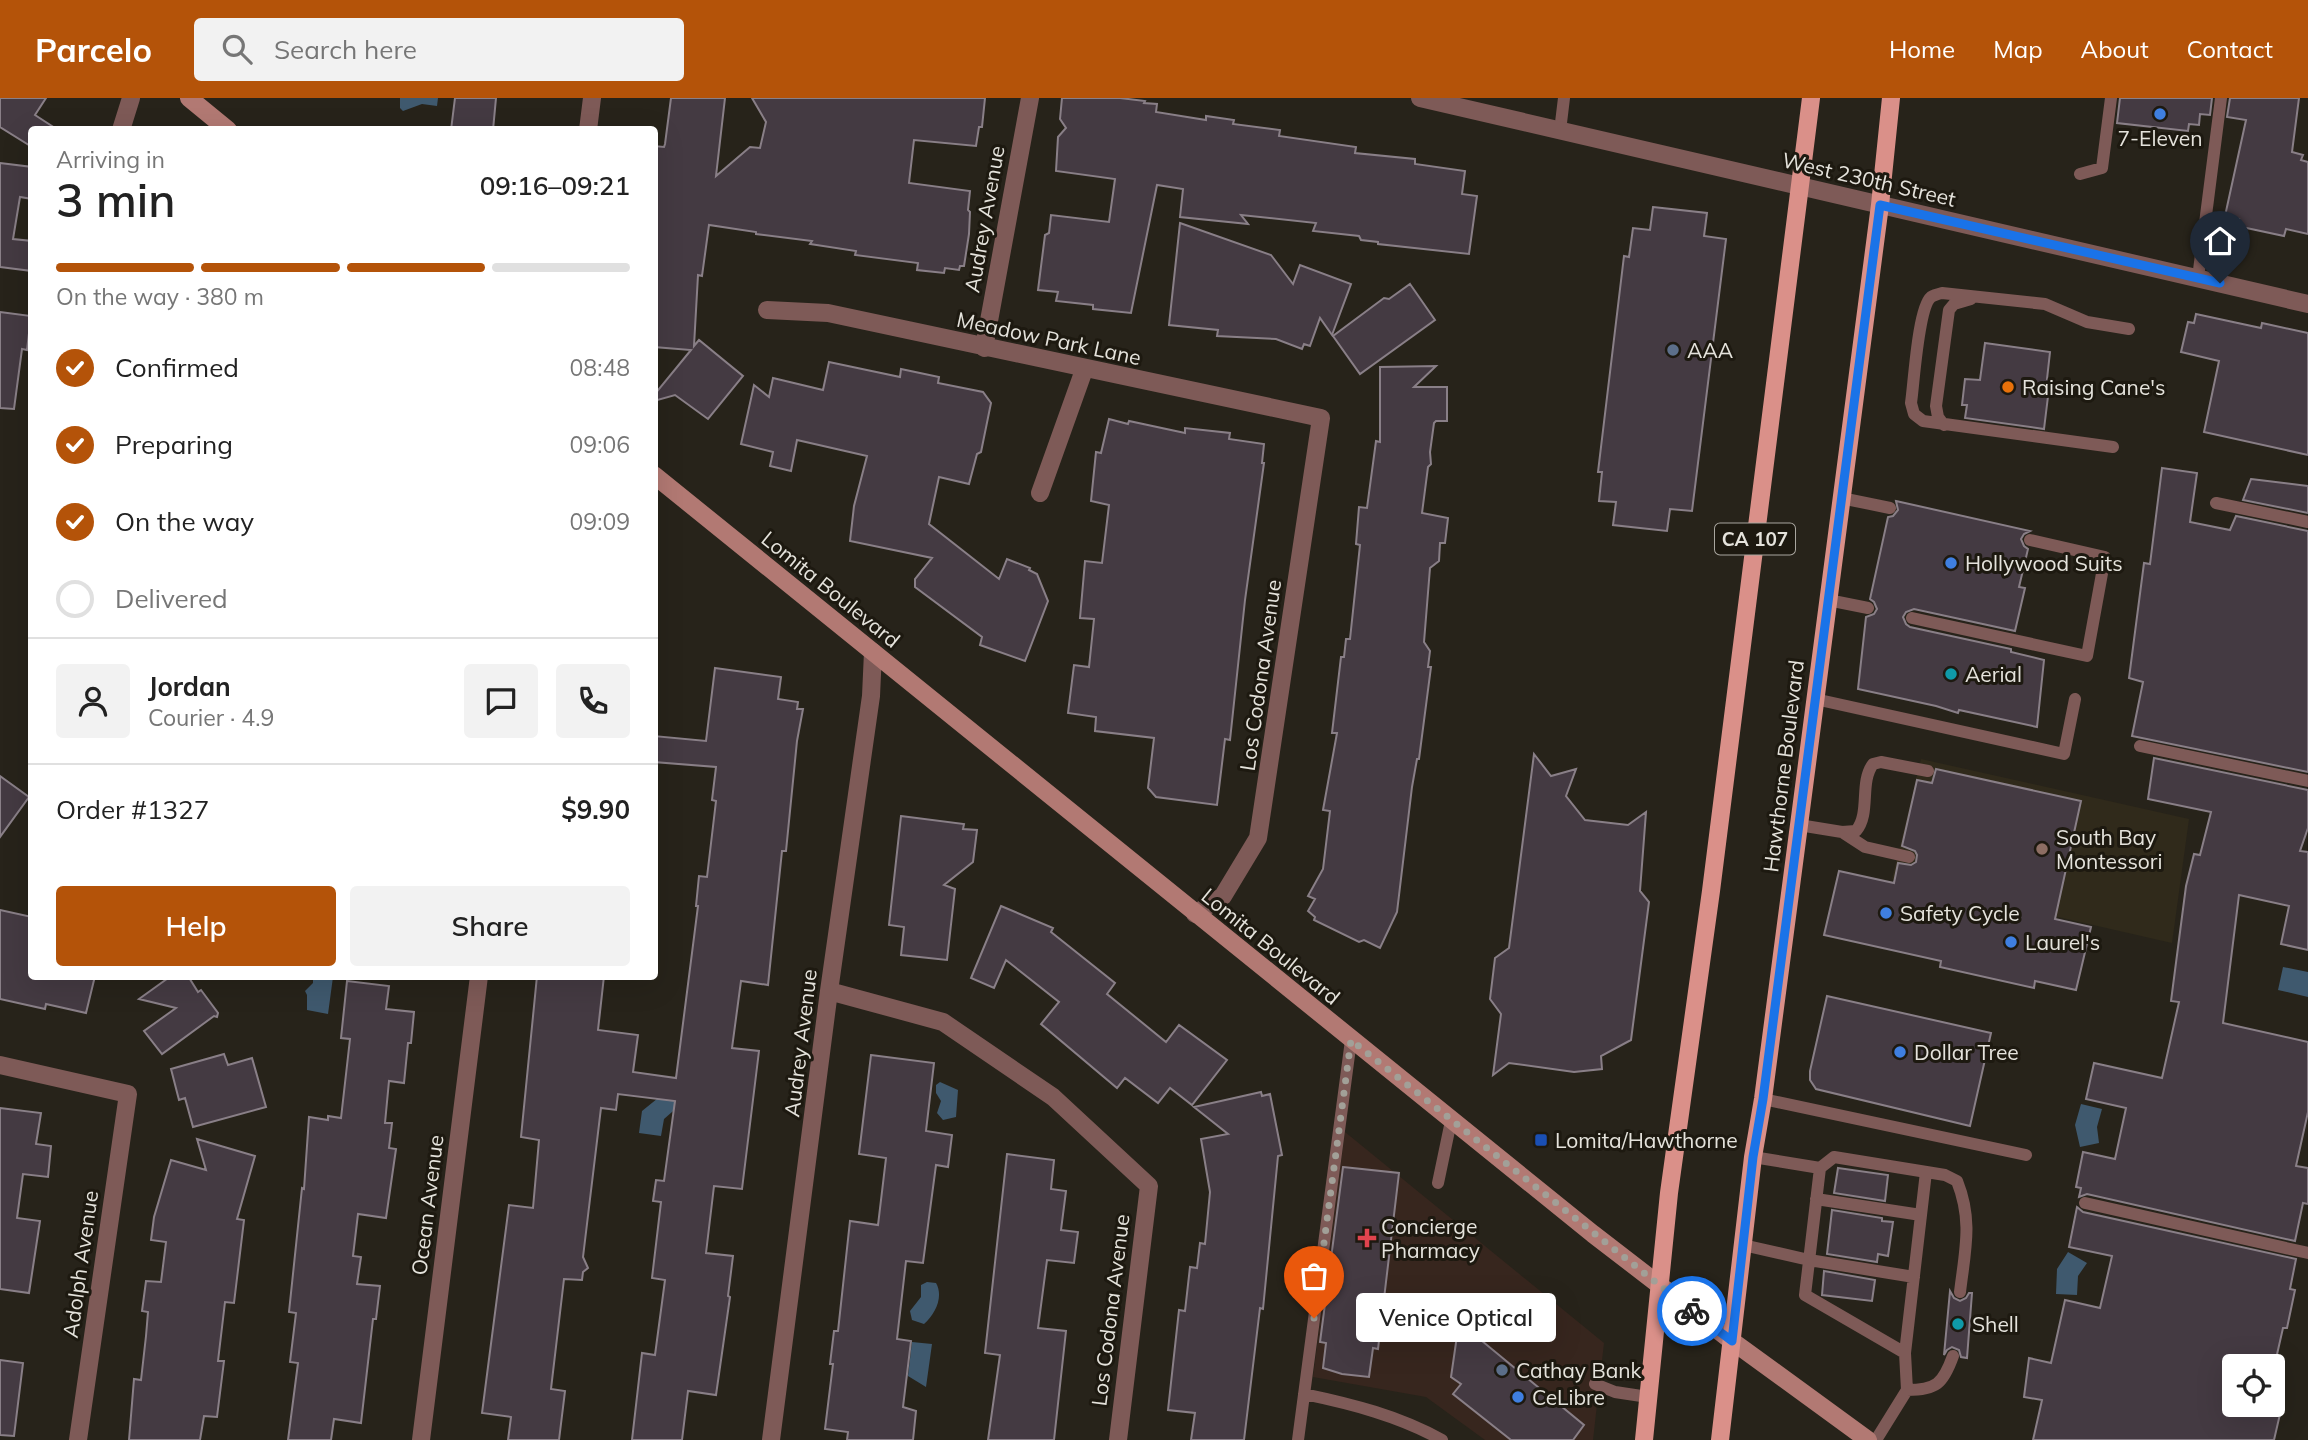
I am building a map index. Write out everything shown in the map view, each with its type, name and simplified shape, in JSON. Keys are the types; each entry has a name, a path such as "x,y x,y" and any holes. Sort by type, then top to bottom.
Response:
{"main road":[{"path":"189,98 223,126"},
{"name":"CA 107","path":"1644,1440 1669,1193 1811,98"},
{"name":"Hawthorne Boulevard","path":"1720,1440 1753,1157 1763,1099 1880,205 1891,98"},
{"name":"Lomita Boulevard","path":"658,478 1451,1121 1659,1286 1868,1440"}],"street":[{"path":"122,126 131,98"},
{"path":"588,126 592,98"},
{"name":"Audrey Avenue","path":"984,348 1030,98"},
{"name":"West 230th Street","path":"1420,98 2308,303"},
{"name":"Meadow Park Lane","path":"767,310 828,313 1084,370 1321,418"},
{"path":"1040,493 1084,370"},
{"name":"Los Codona Avenue","path":"1195,914 1223,896 1258,838 1321,418"},
{"name":"Audrey Avenue","path":"771,1440 829,991 871,696 873,652"},
{"name":"Ocean Avenue","path":"421,1440 478,980"},
{"name":"Los Codona Avenue","path":"829,991 943,1022 1053,1097 1149,1186 1118,1440"},
{"name":"Adolph Avenue","path":"0,1065 128,1094 78,1440"}],"lane":[{"path":"1560,131 1564,98"},
{"path":"2080,174 2102,168 2111,98"},
{"path":"2197,278 2221,98"},
{"path":"2113,447 1923,421 1914,414 1912,403 1921,321 1931,297 1942,293 2045,304 2087,322 2129,329"},
{"path":"1944,425 1938,417 1936,406 1949,310 1963,300 1982,298"},
{"path":"1841,498 1890,509"},
{"path":"2216,503 2308,522"},
{"path":"1912,618 2087,656 2105,557 2030,540"},
{"path":"1828,600 1868,608"},
{"path":"1815,699 2064,754 2075,699"},
{"path":"2140,746 2308,780"},
{"path":"1799,825 1842,832 1856,831 1861,824 1868,775 1873,764 1881,762 1928,771"},
{"path":"1842,832 1866,847 1909,857"},
{"path":"1298,1440 1351,1040"},
{"path":"1763,1099 2026,1154"},
{"path":"1438,1183 1451,1121"},
{"path":"1753,1157 1820,1168"},
{"path":"1905,1353 1805,1296 1820,1168 1834,1157 1945,1175 1957,1181 1967,1212 1960,1292"},
{"path":"1877,1440 1907,1390 1905,1353 1926,1172"},
{"path":"1816,1199 1921,1215"},
{"path":"2085,1203 2308,1253"},
{"path":"1743,1245 1809,1260 1914,1277"},
{"path":"1907,1390 1924,1390 1939,1384 1947,1373 1953,1356"},
{"path":"1595,1384 1615,1392 1648,1396"},
{"path":"1304,1394 1368,1408 1427,1431 1442,1440"}],"shaded area":[{"name":"South Bay Montessori","path":"1921,759 2189,819 2172,943 1892,879"},
{"path":"1345,1132 1604,1343 1593,1440 1485,1440 1426,1397 1313,1377"}],"water":[{"path":"400,98 438,98 437,106 422,104 403,111 400,108"},
{"path":"2283,967 2308,972 2308,997 2278,990"},
{"path":"313,980 333,980 328,1014 307,1010 305,991"},
{"path":"940,1082 958,1090 956,1117 943,1120 937,1113 941,1101 936,1093 936,1085"},
{"path":"668,1090 680,1105 664,1119 661,1136 639,1133 642,1111"},
{"path":"2081,1104 2102,1109 2097,1127 2099,1143 2080,1147 2075,1125"},
{"path":"2068,1252 2087,1263 2078,1276 2077,1295 2056,1294 2057,1269"},
{"path":"927,1282 936,1283 939,1299 932,1315 924,1324 912,1320 910,1311 921,1297 921,1285"},
{"path":"912,1342 932,1344 926,1387 908,1376"}],"building":[{"path":"0,98 46,98 35,115 52,126 28,126 28,144 0,127"},
{"path":"455,98 496,98 493,126 452,126"},
{"path":"671,98 725,98 716,176 750,147 760,148 766,122 752,98 985,98 982,127 979,127 976,146 914,140 909,183 970,191 969,234 964,266 960,266 959,270 945,268 944,273 917,270 918,263 855,255 856,251 810,244 812,241 709,225 702,276 698,275 694,346 699,340 743,376 708,419 675,395 658,400 658,390 691,350 658,347 658,146 664,147"},
{"path":"1062,98 1145,101 1144,103 1157,104 1156,112 1206,120 1206,116 1234,120 1233,124 1280,130 1279,136 1356,147 1355,153 1415,159 1415,164 1465,171 1462,194 1477,196 1469,254 1378,244 1361,240 1359,236 1313,231 1316,223 1241,215 1248,224 1180,217 1183,189 1157,185 1131,313 1056,301 1058,292 1038,290 1045,235 1049,233 1051,215 1109,222 1115,179 1056,171 1058,137 1066,128 1060,119"},
{"name":"7-Eleven","path":"2120,98 2212,98 2210,115 2200,114 2199,125 2189,124 2188,131 2117,123"},
{"path":"2230,98 2299,98 2292,152 2303,155 2301,160 2308,162 2308,234 2286,229 2284,236 2237,226 2239,219 2225,216 2246,120 2227,117"},
{"path":"0,163 28,166 28,198 20,197 13,239 28,241 28,270 0,267"},
{"path":"1653,207 1707,213 1704,236 1726,239 1692,511 1670,509 1667,531 1613,525 1616,502 1599,501 1602,472 1598,472 1624,256 1629,257 1633,228 1650,230"},
{"path":"1180,223 1271,255 1293,284 1300,265 1351,284 1332,335 1320,318 1310,346 1304,344 1302,349 1276,339 1217,336 1218,330 1169,325"},
{"path":"1410,284 1435,320 1360,374 1333,336 1384,298 1389,299"},
{"path":"0,312 28,316 27,350 22,349 14,409 0,408"},
{"path":"2196,314 2261,328 2262,323 2308,333 2308,455 2204,432 2219,361 2181,352 2188,322 2194,323"},
{"name":"Raising Cane's","path":"1985,343 2050,352 2047,379 2050,380 2044,429 1965,418 1967,405 1962,405 1965,379 1980,380"},
{"path":"829,362 900,377 901,369 939,377 938,383 983,392 991,403 981,452 977,454 969,484 939,477 929,524 999,579 1007,559 1030,568 1029,570 1037,574 1048,601 1025,661 980,645 982,637 915,587 915,579 932,558 850,541 854,506 867,456 797,440 791,471 770,466 773,452 741,444 754,385 769,397 773,378 823,390"},
{"path":"1436,366 1414,387 1447,387 1447,421 1434,423 1431,464 1428,467 1422,513 1448,518 1445,543 1440,543 1439,561 1430,568 1424,642 1430,651 1428,667 1431,667 1419,759 1412,787 1397,912 1380,948 1364,940 1359,942 1314,920 1315,917 1308,911 1315,899 1308,896 1323,869 1330,811 1323,810 1337,733 1332,733 1341,657 1344,657 1346,639 1350,639 1360,545 1356,544 1359,507 1367,508 1376,441 1380,442 1380,367"},
{"path":"1109,419 1185,433 1185,428 1230,433 1229,439 1264,444 1264,463 1245,600 1230,740 1225,739 1217,805 1156,797 1148,788 1154,738 1095,731 1096,717 1068,713 1074,665 1089,667 1094,619 1080,618 1085,561 1102,563 1109,505 1091,501 1096,452 1101,453"},
{"path":"2162,468 2197,473 2190,522 2230,530 2236,516 2308,531 2308,772 2132,736 2143,682 2129,678 2144,563 2150,564"},
{"path":"2251,479 2308,486 2308,513 2243,500"},
{"path":"1896,501 2030,531 2021,539 2028,549 2019,587 2025,588 2015,631 1914,609 1906,612 1903,617 1910,627 2011,649 2011,652 2044,660 2037,727 1959,710 1958,713 1858,689 1866,617 1874,614 1877,609 1870,599 1888,517 1898,510"},
{"path":"715,668 781,677 778,699 798,702 797,709 803,709 797,741 786,851 782,851 768,985 741,981 732,1048 759,1051 742,1189 714,1186 706,1253 733,1256 716,1395 688,1391 682,1440 632,1440 642,1353 655,1355 665,1280 652,1278 661,1202 653,1201 656,1180 664,1181 675,1101 618,1094 616,1110 601,1108 583,1257 588,1268 583,1272 582,1280 564,1279 551,1389 565,1391 559,1440 508,1440 511,1417 482,1413 509,1205 533,1208 539,1140 521,1137 537,980 604,980 598,1030 638,1035 633,1072 676,1078 698,906 699,876 707,877 716,801 712,800 716,767 658,762 658,736 706,741"},
{"path":"1534,754 1551,776 1576,769 1566,796 1585,820 1628,825 1646,812 1640,891 1649,902 1631,1040 1601,1056 1602,1069 1574,1072 1509,1063 1493,1075 1501,1014 1490,999 1495,958 1509,948"},
{"path":"2154,758 2308,790 2308,828 2300,851 2308,852 2308,950 2281,944 2289,906 2239,895 2223,1023 2308,1042 2308,1112 2296,1166 2308,1168 2308,1204 2303,1203 2295,1241 2087,1194 2079,1197 2081,1188 2076,1187 2083,1152 2115,1159 2126,1108 2086,1099 2094,1063 2162,1078 2179,1002 2171,1001 2186,886 2194,854 2200,855 2211,812 2148,799"},
{"path":"1936,769 2081,801 2055,919 2091,927 2076,990 2035,981 2034,988 1940,967 1941,961 1824,935 1839,871 1894,883 1898,863 1911,865 1916,862 1915,851 1902,846 1917,780 1932,783"},
{"path":"0,776 28,798 0,837"},
{"path":"901,816 964,824 963,829 977,830 973,862 944,885 955,889 947,960 901,955 904,927 889,925"},
{"path":"1001,906 1053,928 1051,932 1115,983 1107,994 1166,1042 1179,1025 1227,1060 1192,1105 1170,1088 1158,1103 1125,1078 1117,1088 1041,1024 1059,1002 1006,960 994,988 971,978"},
{"path":"0,910 28,916 28,980 94,980 86,1013 46,1004 45,1009 0,999"},
{"path":"165,980 190,980 218,1013 217,1017 214,1016 162,1054 144,1031 176,1008 139,999"},
{"path":"347,981 389,986 386,1009 414,1012 404,1083 389,1081 385,1123 392,1123 389,1148 396,1149 386,1218 358,1214 353,1256 361,1257 357,1284 380,1286 376,1319 373,1319 361,1423 334,1419 331,1440 288,1440 298,1363 290,1362 296,1313 289,1312 302,1188 304,1189 309,1117 328,1120 328,1116 341,1118 350,1039 341,1038"},
{"name":"Dollar Tree","path":"1827,996 1991,1033 1970,1126 1816,1089 1810,1080 1810,1071"},
{"path":"224,1054 228,1065 252,1058 266,1107 193,1127 185,1098 179,1100 171,1069"},
{"path":"871,1055 934,1063 926,1131 952,1135 948,1167 936,1165 923,1263 906,1261 897,1339 911,1341 903,1407 916,1411 913,1440 847,1440 848,1432 825,1429 833,1364 830,1364 834,1331 838,1331 850,1221 878,1225 886,1158 859,1154"},
{"path":"1261,1092 1262,1096 1270,1094 1282,1155 1278,1156 1263,1309 1260,1308 1244,1440 1191,1440 1195,1413 1168,1410 1179,1310 1185,1311 1190,1267 1197,1268 1200,1243 1205,1244 1210,1192 1201,1139 1228,1134 1194,1107"},
{"path":"0,1108 41,1113 36,1144 51,1146 48,1177 23,1174 17,1218 40,1221 29,1293 0,1289"},
{"path":"197,1139 255,1156 237,1219 244,1220 234,1303 225,1302 218,1361 224,1361 217,1417 204,1416 200,1440 129,1440 134,1379 141,1380 146,1336 148,1312 142,1311 146,1281 161,1282 166,1242 151,1240 154,1217 171,1160 206,1170"},
{"path":"1007,1154 1054,1160 1051,1189 1066,1191 1061,1230 1078,1232 1074,1263 1047,1260 1038,1328 1066,1331 1054,1440 988,1440 1000,1355 985,1353"},
{"path":"1343,1167 1399,1173 1378,1349 1373,1348 1369,1377 1342,1374 1323,1368 1326,1343 1320,1342"},
{"path":"1838,1168 1888,1175 1885,1201 1834,1193"},
{"path":"2077,1207 2083,1212 2296,1259 2290,1289 2295,1290 2287,1328 2283,1328 2277,1354 2222,1354 2222,1417 2279,1417 2274,1440 2033,1440 2042,1400 2024,1397 2029,1358 2051,1363 2065,1300 2100,1308 2112,1256 2069,1247"},
{"path":"1832,1210 1893,1222 1888,1256 1878,1254 1877,1262 1827,1254"},
{"path":"1824,1271 1875,1280 1872,1301 1822,1295"},
{"name":"Shell","path":"1950,1291 1954,1298 1960,1301 1972,1293 1967,1358 1961,1357 1959,1350 1952,1347 1944,1355"},
{"path":"1459,1322 1584,1425 1573,1440 1511,1440 1453,1394 1461,1384 1451,1377"},
{"path":"0,1360 23,1363 14,1436 0,1435"}],"way so far":[{"path":"1314,1318 1351,1040 1692,1311"}],"place":[{"name":"7-Eleven","path":"2160,114"},
{"name":"AAA","path":"1673,350"},
{"name":"Raising Cane's","path":"2008,387"},
{"name":"Hollywood Suits","path":"1951,563"},
{"name":"Aerial","path":"1951,674"},
{"name":"South Bay Montessori","path":"2042,849"},
{"name":"Safety Cycle","path":"1886,913"},
{"name":"Laurel's","path":"2011,942"},
{"name":"Dollar Tree","path":"1900,1052"},
{"name":"Lomita/Hawthorne","path":"1541,1140"},
{"name":"Concierge Pharmacy","path":"1367,1238"},
{"name":"Venice Optical","path":"1314,1318"},
{"name":"Shell","path":"1958,1324"},
{"name":"Cathay Bank","path":"1502,1370"},
{"name":"CeLibre","path":"1518,1397"}],"route":[{"path":"1692,1311 1732,1341 1753,1157 1763,1099 1880,205 2220,283"}]}
